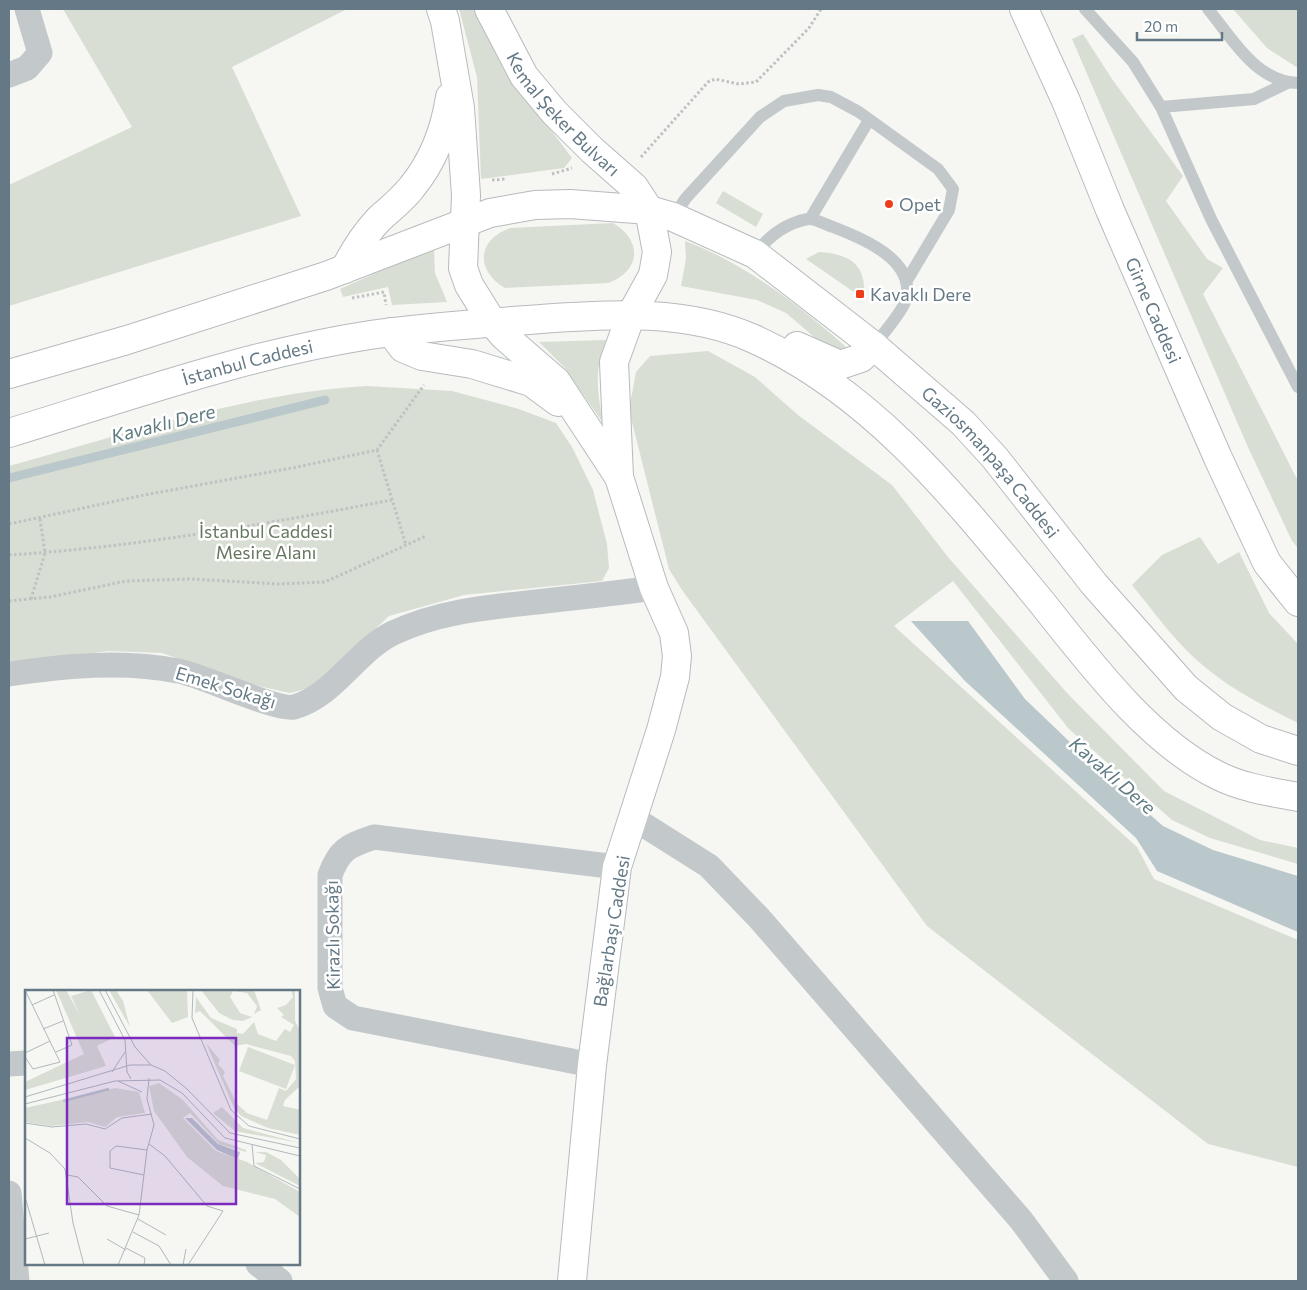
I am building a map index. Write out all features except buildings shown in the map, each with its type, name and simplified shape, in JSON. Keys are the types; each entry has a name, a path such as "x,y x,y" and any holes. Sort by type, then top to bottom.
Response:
{"main road":[{"path":"441,9 455,71 460,108 466,221 462,243 463,268 469,285 492,322 504,336 556,381 619,476"},
{"name":"Kemal Şeker Bulvarı","path":"489,9 524,76 554,112 592,150 661,213"},
{"name":"Girne Caddesi","path":"1024,9 1066,101 1122,238 1218,458 1267,563 1298,602"},
{"path":"335,273 378,221 412,188 432,158 446,125 455,71"},
{"name":"Gaziosmanpaşa Caddesi","path":"466,221 490,213 535,205 603,204 661,213 755,254 874,346 963,423 989,451 1094,584 1186,688 1222,717 1261,739 1298,751"},
{"path":"619,476 614,362 631,315 653,275 661,213"},
{"path":"9,374 127,340 335,273 466,221"},
{"path":"631,315 671,317 720,325 756,340 798,363 848,396 891,431 960,503 1080,650 1145,722 1184,755 1221,777 1254,788 1298,797"},
{"name":"İstanbul Caddesi","path":"9,433 217,370 303,348 391,332 492,322 631,315"},
{"path":"391,332 403,348 422,356 472,364 531,382 579,417"},
{"path":"756,340 782,342 807,349 840,365 861,358 874,346"},
{"name":"Bağlarbaşı Caddesi","path":"572,1281 592,1066 617,867 661,730 675,677 676,663 674,633 654,588 619,476"}],"street":[{"path":"9,75 27,68 40,53 26,9"},
{"name":"Emek Sokağı","path":"9,674 89,664 148,666 180,671 291,708 314,699 392,634 422,622 461,611 654,588"},
{"path":"633,818 710,866 1021,1220 1066,1281"},
{"name":"Kirazlı Sokağı","path":"592,1066 353,1018 334,1006 330,988 330,875 336,858 347,847 374,837 617,867"},
{"path":"9,1064 25,1063"},
{"path":"9,1193 17,1281"},
{"path":"259,1265 280,1281"}],"lane":[{"path":"1085,9 1133,62 1161,107 1211,219 1298,387"},
{"path":"1208,9 1262,73 1293,83"},
{"path":"1161,107 1254,99 1293,83"},
{"path":"661,213 686,198 760,117 784,101 818,95 831,97 869,120 938,169 952,189 949,210 906,282 905,302 874,346"},
{"path":"810,219 869,120"},
{"path":"755,254 768,238 794,224 810,219 851,234 879,248 895,261 906,282"}],"path":[{"path":"620,176 642,157 708,82 715,79 739,84 756,82 809,28 821,9"},
{"path":"549,175 567,172 592,150"},
{"path":"465,183 513,178"},
{"path":"335,273 336,301 384,292 391,332"},
{"path":"9,524 40,519 144,495 297,467 377,450 401,419 441,360"},
{"path":"377,450 406,545"},
{"path":"9,555 45,553 266,524 392,500"},
{"path":"31,599 45,553 40,519"},
{"path":"9,601 31,599 126,581 191,578 280,584 324,582 426,536"}],"green space":[{"path":"63,9 347,9 232,67 301,216 9,306 9,185 132,127"},
{"path":"459,9 475,9 508,73 572,158 564,168 481,179 477,77"},
{"path":"1233,9 1298,9 1298,68 1267,48"},
{"path":"1083,34 1112,79 1183,176 1166,201 1207,259 1223,268 1203,294 1298,481 1298,548 1292,541 1247,445 1072,39"},
{"path":"723,191 763,214 756,227 716,203"},
{"path":"613,223 630,238 634,255 627,271 619,278 608,283 505,288 488,273 484,256 486,248 499,233 510,228"},
{"path":"685,241 729,261 770,286 845,346 845,352 833,353 786,313 757,300 681,286 686,259"},
{"path":"434,247 435,273 447,302 392,305 388,287 343,297 340,289"},
{"path":"819,252 831,253 849,259 855,264 863,278 864,299 806,259"},
{"path":"606,340 598,372 599,400 603,423 564,367 539,342"},
{"path":"708,351 755,377 798,415 892,485 948,557 1067,693 1164,791 1260,840 1298,848 1298,864 1210,838 1172,820 1068,728 953,581 894,626 1137,847 1154,879 1298,940 1298,1167 1208,1144 927,926 682,590 669,569 629,410 636,372 650,356"},
{"name":"İstanbul Caddesi Mesire Alanı","path":"367,386 452,391 519,409 556,423 572,447 593,490 607,544 609,568 602,581 464,595 389,616 313,687 290,693 250,684 162,653 108,651 9,664 9,466 142,428 231,406 321,390"},
{"path":"1200,537 1218,564 1239,552 1269,613 1298,644 1298,723 1239,691 1195,659 1158,618 1132,585 1162,555"}],"shaded area":[{"path":"911,621 968,621 1025,699 1098,769 1163,826 1213,850 1298,876 1298,932 1157,871 1136,838 965,681"}],"waterway":[{"name":"Kavaklı Dere","path":"9,478 325,400"}],"place":[{"name":"Opet","path":"889,204"},
{"name":"Kavaklı Dere","path":"860,294"}]}
